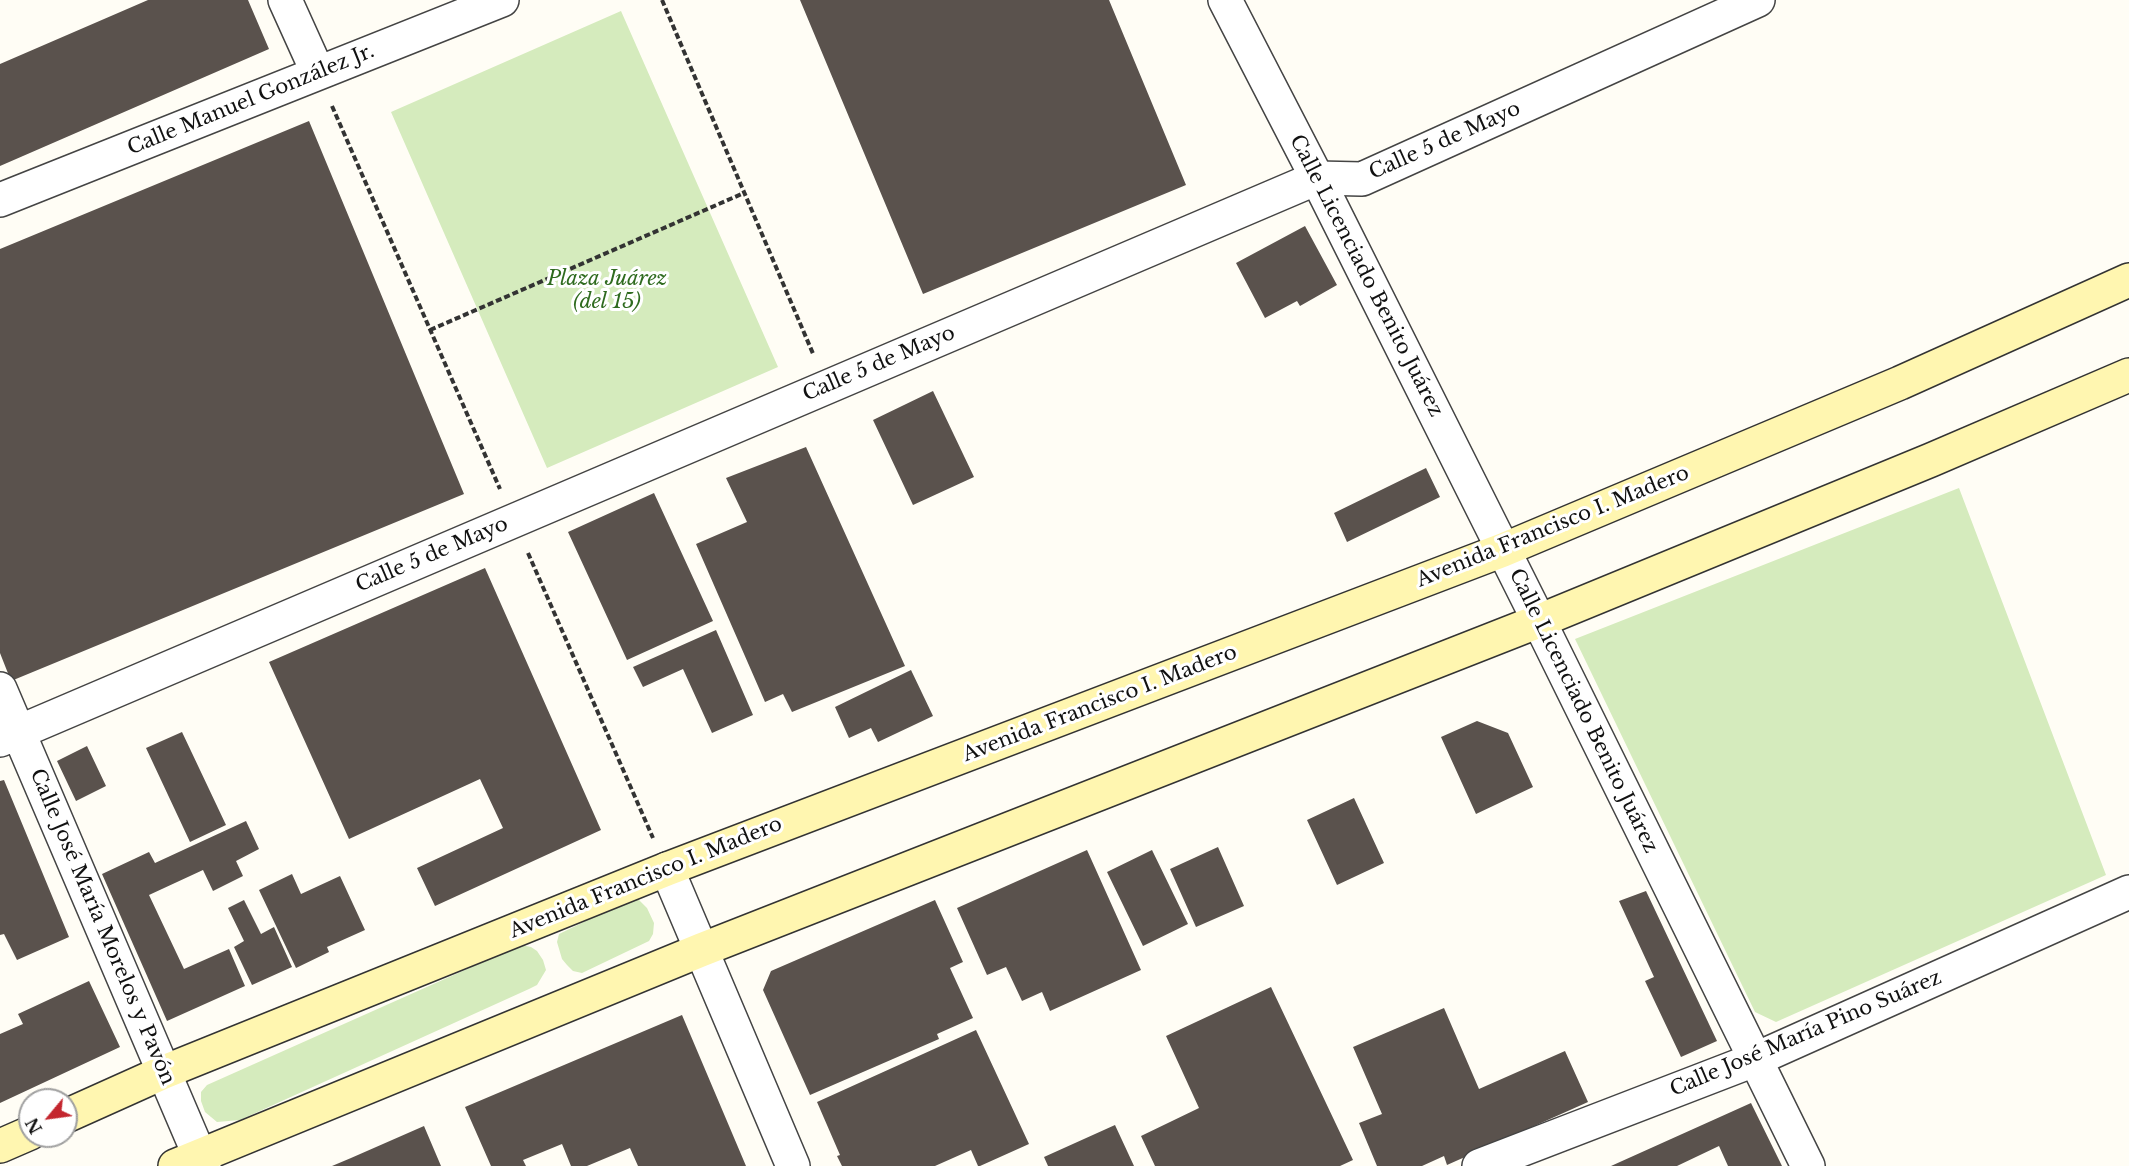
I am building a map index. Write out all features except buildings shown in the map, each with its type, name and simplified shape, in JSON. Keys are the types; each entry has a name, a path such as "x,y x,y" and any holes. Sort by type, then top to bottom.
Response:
{"main road":[{"name":"Avenida Francisco I. Madero","path":"78,1111 164,1072 667,869 1503,550 1900,383 2129,279"},
{"path":"193,1162 701,950 1539,621 1931,460 2129,375"},
{"path":"0,1146 18,1138"}],"street":[{"path":"285,0 318,73"},
{"name":"Calle Manuel González Jr.","path":"0,200 502,0"},
{"name":"Calle Licenciado Benito Juárez","path":"1225,0 1539,621 1808,1166"},
{"name":"Calle 5 de Mayo","path":"9,736 1317,178 1362,179 1758,0"},
{"name":"Calle José María Morelos y Pavón","path":"0,689 9,736 164,1072 193,1162"},
{"path":"667,869 793,1166"},
{"name":"Calle José María Pino Suárez","path":"1479,1166 1754,1060 2129,892"}],"path":[{"path":"662,0 827,387"},
{"path":"318,73 667,869"},
{"path":"430,330 744,193"}],"green space":[{"name":"Plaza Juárez (del 15)","path":"621,11 778,367 547,468 391,112"},
{"path":"1959,488 2106,875 1776,1022 1755,1012 1575,639"},
{"path":"638,899 647,908 654,923 653,934 649,941 582,973 573,971 562,959 557,942 559,934 627,901"},
{"path":"521,945 537,951 543,960 546,970 537,985 240,1120 217,1122 205,1112 201,1092 207,1085"}]}
